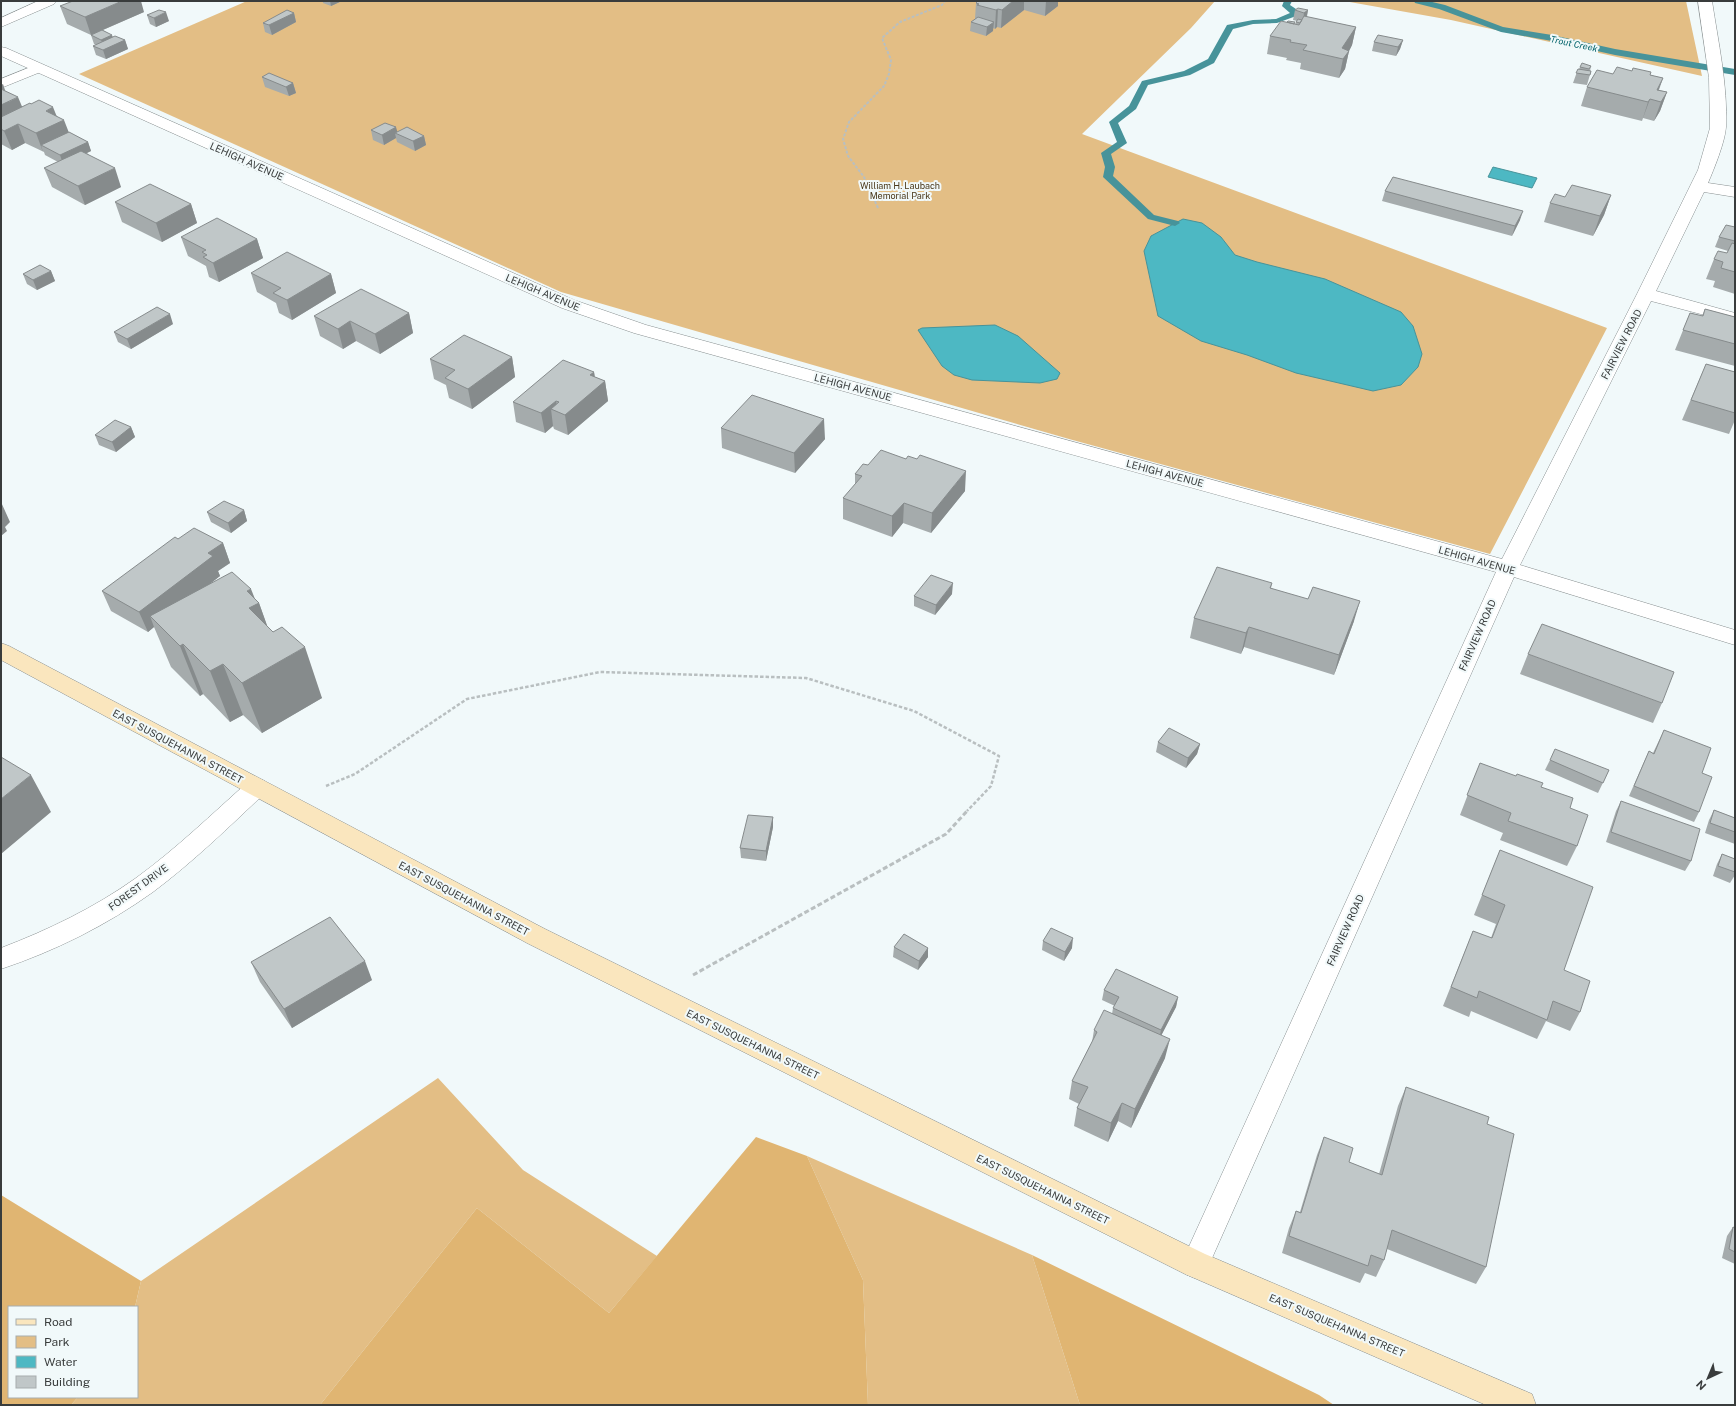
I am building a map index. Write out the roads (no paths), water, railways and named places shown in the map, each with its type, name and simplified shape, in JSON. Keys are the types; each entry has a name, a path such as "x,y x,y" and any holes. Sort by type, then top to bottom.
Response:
{"main road":[{"name":"EAST SUSQUEHANNA STREET","path":"1,651 536,936 1195,1264 1521,1405"}],"street":[{"path":"1,23 50,1"},
{"name":"FAIRVIEW ROAD","path":"1195,1264 1508,568 1646,294 1706,170 1718,128 1715,70 1705,1"},
{"name":"LEHIGH AVENUE","path":"1,51 568,304 640,329 1508,568 1735,638"},
{"path":"1,84 38,68"},
{"path":"1699,186 1735,192"},
{"path":"1646,294 1735,318"},
{"name":"FOREST DRIVE","path":"1,959 27,949 67,930 126,898 154,878 257,787"}],"water":[{"path":"1493,167 1537,178 1532,188 1488,177"},
{"path":"1183,219 1202,223 1221,237 1235,255 1325,279 1401,312 1413,326 1422,354 1418,367 1401,385 1373,391 1296,373 1247,355 1201,341 1158,316 1144,251 1151,236"},
{"path":"995,325 1018,336 1060,373 1057,379 1040,383 972,380 954,375 942,366 918,330 922,328"}],"waterway":[{"path":"1175,223 1151,217 1108,177 1110,167 1106,153 1122,143 1113,122 1133,107 1145,83 1187,73 1211,61 1230,27 1253,22 1277,21 1296,13 1286,6 1288,1"},
{"name":"Trout Creek","path":"1418,1 1442,7 1501,29 1552,38 1615,52 1735,72"}],"park label":[{"name":"William H. Laubach Memorial Park","path":"900,192"}]}
